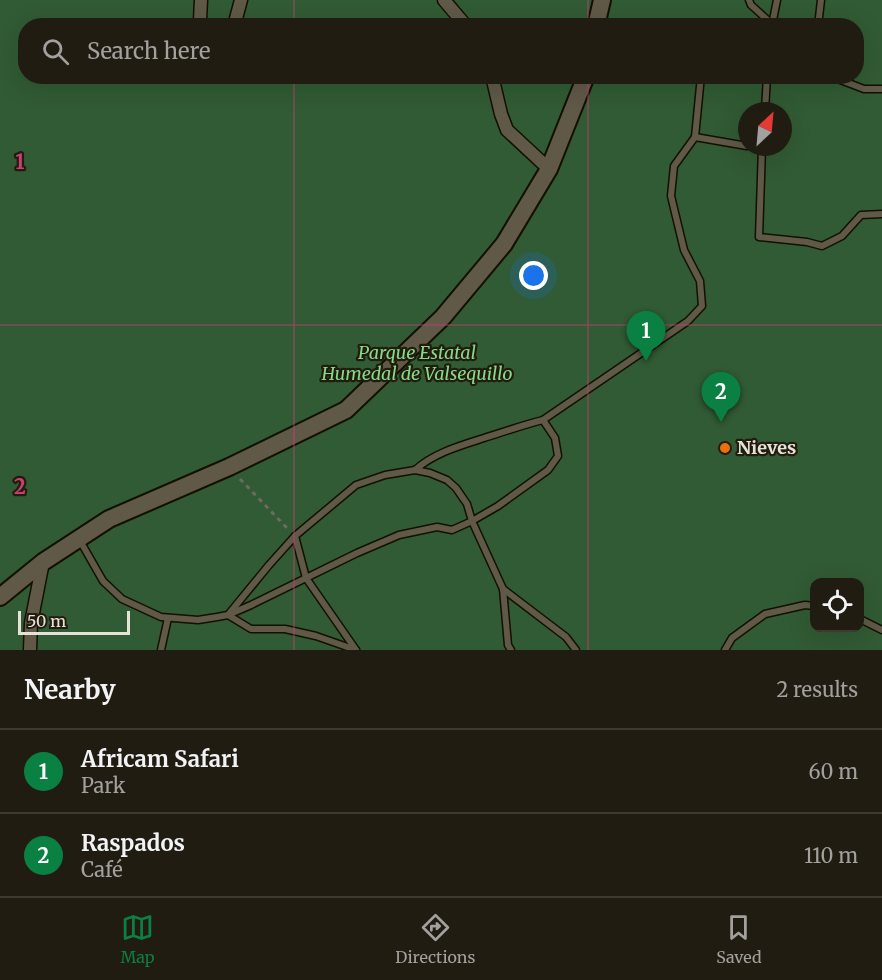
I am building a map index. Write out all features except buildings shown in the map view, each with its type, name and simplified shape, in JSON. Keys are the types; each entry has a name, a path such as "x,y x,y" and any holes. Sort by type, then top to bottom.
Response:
{"street":[{"path":"200,18 201,0"},
{"path":"236,18 241,0"},
{"path":"444,0 459,18"},
{"path":"598,18 602,0"},
{"path":"494,84 507,130 549,170"},
{"path":"0,597 43,562 109,519 229,467 346,410 443,316 504,244 549,170 583,84"},
{"path":"30,650 31,623 43,562"}],"lane":[{"path":"749,0 751,5 765,18"},
{"path":"774,18 777,0"},
{"path":"820,18 821,0"},
{"path":"415,470 424,462 450,449 543,420 688,321 702,306 700,281 684,250 671,196 674,166 695,137 700,84"},
{"path":"766,102 767,84"},
{"path":"851,84 864,89 882,89"},
{"path":"695,137 738,145"},
{"path":"762,156 759,237 807,242 822,246 842,236 861,215 882,213"},
{"path":"79,538 103,581 122,599 161,617 198,620 228,615 399,535 437,527 452,530 498,506 548,470 558,456 555,438 543,420"},
{"path":"228,615 294,536 356,485 415,470 447,480 467,504 472,521 503,588 508,645 511,650"},
{"path":"294,536 306,578 356,650"},
{"path":"503,588 566,637 576,650"},
{"path":"725,650 732,638 765,614 810,606"},
{"path":"228,615 252,630 285,629 316,636 356,650"},
{"path":"162,650 168,618"},
{"path":"864,621 882,630"}],"path":[{"path":"229,467 294,536"}],"green space":[{"name":"Parque Estatal Humedal de Valsequillo","path":"0,0 882,0 882,650 0,650"}],"place":[{"name":"Africam Safari","path":"646,361"},
{"name":"Raspados","path":"721,422"},
{"name":"Nieves","path":"725,448"}]}
